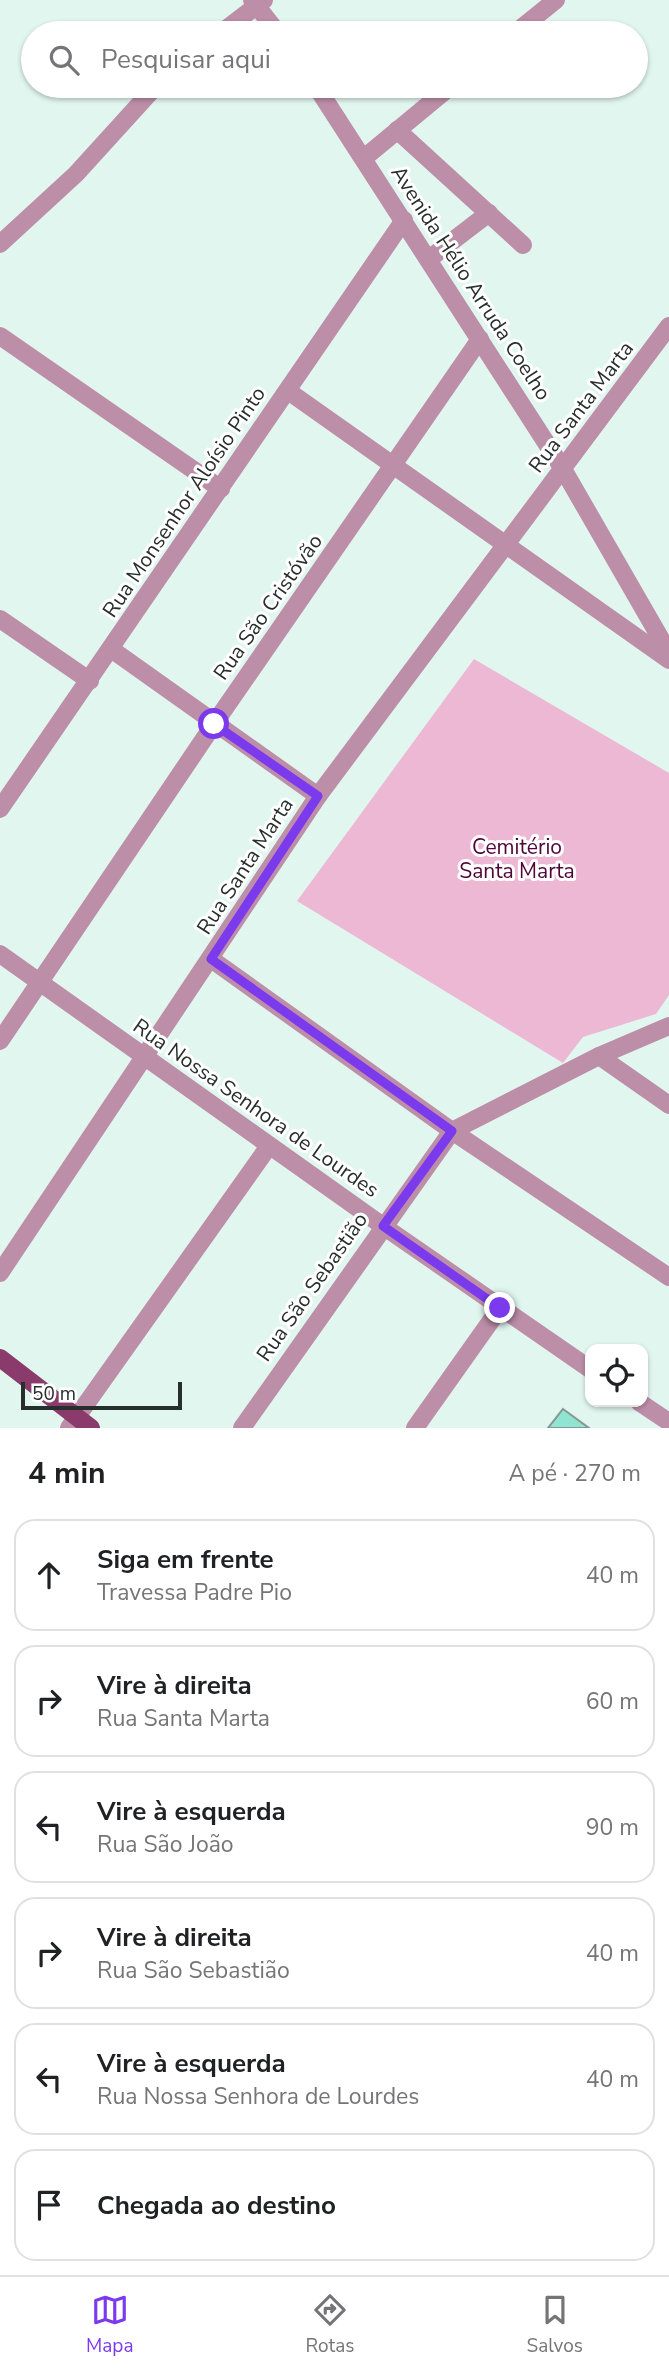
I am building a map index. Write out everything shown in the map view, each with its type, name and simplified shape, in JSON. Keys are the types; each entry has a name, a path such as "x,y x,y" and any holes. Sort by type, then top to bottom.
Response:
{"main road":[{"path":"0,1358 79,1424"}],"street":[{"path":"530,21 556,0"},
{"path":"235,21 258,2 270,21"},
{"path":"0,244 76,174 145,98"},
{"name":"Avenida Hélio Arruda Coelho","path":"324,98 563,469 669,653"},
{"path":"364,158 436,98"},
{"path":"397,130 523,245"},
{"path":"429,258 489,213"},
{"name":"Rua Monsenhor Aloísio Pinto","path":"0,809 404,220"},
{"name":"Rua Santa Marta","path":"0,1273 318,796 669,326"},
{"path":"0,336 220,489"},
{"name":"Rua São Cristóvão","path":"0,1041 214,724 480,339"},
{"path":"288,391 669,660"},
{"path":"0,619 90,681"},
{"path":"111,649 318,796"},
{"name":"Rua Nossa Senhora de Lourdes","path":"0,954 269,1146 585,1366"},
{"path":"211,959 452,1131 669,1277"},
{"name":"Rua São Sebastião","path":"242,1428 452,1131 522,1093 669,1026"},
{"path":"599,1056 669,1105"},
{"path":"79,1424 269,1146"},
{"path":"415,1428 500,1308"},
{"path":"646,1407 669,1422"}],"green space":[{"name":"Cemitério Santa Marta","path":"474,659 669,773 669,995 656,1014 583,1037 563,1063 297,901"}],"building":[{"path":"563,1409 589,1428 548,1428"}],"route":[{"path":"214,724 318,796 211,959 452,1131 383,1226 500,1308"}]}
